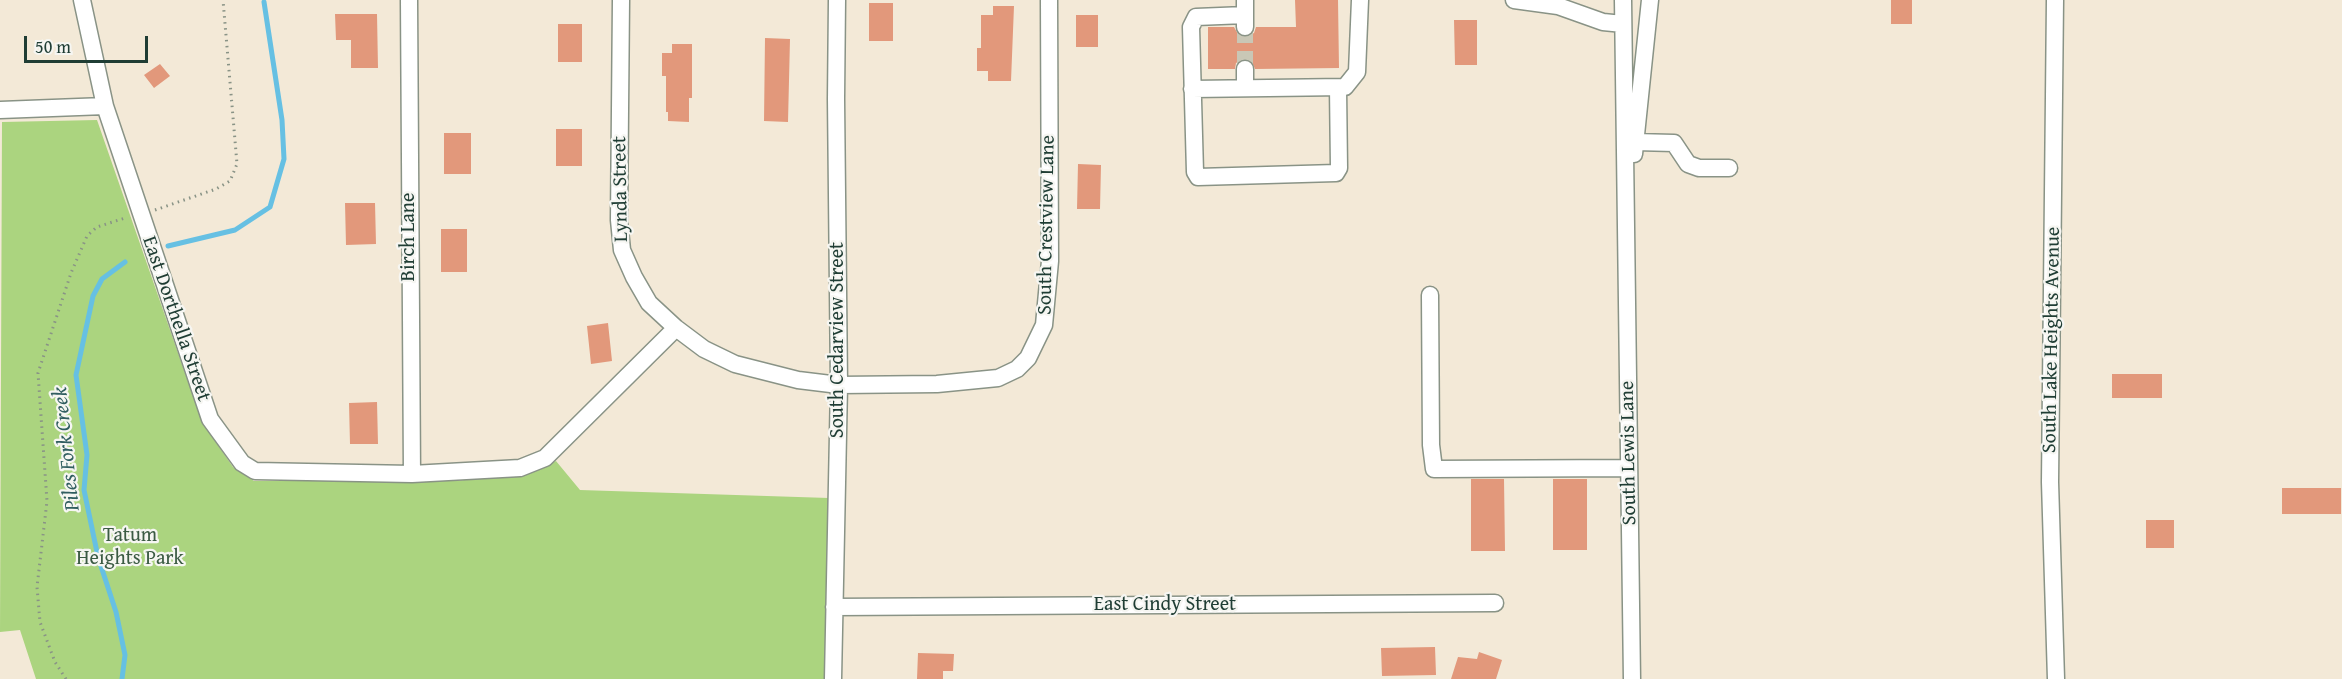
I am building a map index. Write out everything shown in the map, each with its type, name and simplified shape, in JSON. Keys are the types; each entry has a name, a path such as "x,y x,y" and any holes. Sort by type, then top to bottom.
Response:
{"street":[{"name":"East Dorthella Street","path":"82,0 105,106 210,419 242,463 255,471 412,474 520,468 545,458 675,328"},
{"name":"Birch Lane","path":"409,0 412,474"},
{"name":"Lynda Street","path":"621,0 619,220 622,250 649,303 675,328 704,349 735,364 798,380 839,385"},
{"name":"South Cedarview Street","path":"833,679 839,385 837,0"},
{"name":"South Crestview Lane","path":"839,385 937,384 998,378 1017,369 1028,358 1044,325 1050,261 1049,0"},
{"path":"1192,89 1345,87 1357,72 1360,0"},
{"path":"1514,0 1558,6 1603,22 1623,24"},
{"name":"South Lewis Lane","path":"1623,0 1632,679"},
{"name":"South Lewis Lane","path":"1626,226 1650,0"},
{"name":"South Lake Heights Avenue","path":"2055,0 2050,482 2056,679"},
{"path":"1245,14 1196,17 1191,27 1195,172 1198,177 1336,173 1339,168 1338,88"},
{"path":"1245,69 1245,88"},
{"path":"0,110 105,106"},
{"path":"1635,142 1674,143 1688,164 1699,168 1729,168"},
{"path":"1430,295 1431,445 1434,469 1629,468"},
{"name":"East Cindy Street","path":"834,607 1495,603"}],"path":[{"path":"66,679 55,662 40,622 37,587 47,501 46,458 37,397 38,373 71,273 87,236 97,227 216,189 230,181 237,164 223,0"}],"green space":[{"name":"Tatum Heights Park","path":"97,120 202,422 233,467 254,481 452,481 526,475 556,461 580,490 829,498 825,679 36,679 20,630 0,632 2,122"}],"building":[{"path":"1295,0 1338,0 1339,68 1255,69 1251,60 1244,59 1236,63 1235,69 1208,69 1208,27 1234,27 1239,36 1246,37 1254,33 1256,27 1296,27"},
{"path":"1891,0 1912,0 1912,24 1891,24"},
{"path":"869,3 893,3 893,41 869,41"},
{"path":"993,6 1014,6 1011,81 988,81 988,71 977,71 977,48 981,48 981,15 993,15"},
{"path":"335,14 377,14 378,68 351,68 351,40 336,40"},
{"path":"1076,15 1098,15 1098,47 1076,47"},
{"path":"1454,20 1477,20 1477,65 1455,65"},
{"path":"558,24 582,24 582,62 558,62"},
{"path":"765,38 790,39 788,122 764,121"},
{"path":"672,44 692,44 692,98 689,98 689,122 668,121 668,112 666,112 666,76 662,76 662,53 672,53"},
{"path":"160,64 170,76 154,88 144,75"},
{"path":"556,129 582,129 582,166 556,166"},
{"path":"444,133 471,133 471,174 444,174"},
{"path":"1078,164 1101,165 1100,209 1077,209"},
{"path":"345,203 375,203 376,244 346,245"},
{"path":"441,229 467,229 467,272 441,272"},
{"path":"608,323 612,361 591,364 587,326"},
{"path":"2112,374 2162,374 2162,398 2112,398"},
{"path":"377,402 378,444 350,444 349,403"},
{"path":"1471,479 1504,479 1505,551 1471,551"},
{"path":"1553,479 1587,479 1587,550 1553,550"},
{"path":"2282,488 2341,488 2341,514 2282,514"},
{"path":"2146,520 2174,520 2174,548 2146,548"},
{"path":"1435,647 1436,675 1382,676 1381,648"},
{"path":"1479,652 1502,660 1496,679 1451,679 1458,657 1477,659"},
{"path":"918,653 954,654 953,671 943,671 943,679 917,679"}],"waterway":[{"name":"Piles Fork Creek","path":"168,246 235,230 270,207 284,159 282,120 264,2"},
{"name":"Piles Fork Creek","path":"122,679 125,655 116,612 98,557 84,490 87,455 76,375 93,296 102,279 125,262"}],"tunnel":[{"path":"1245,27 1245,69"}]}
